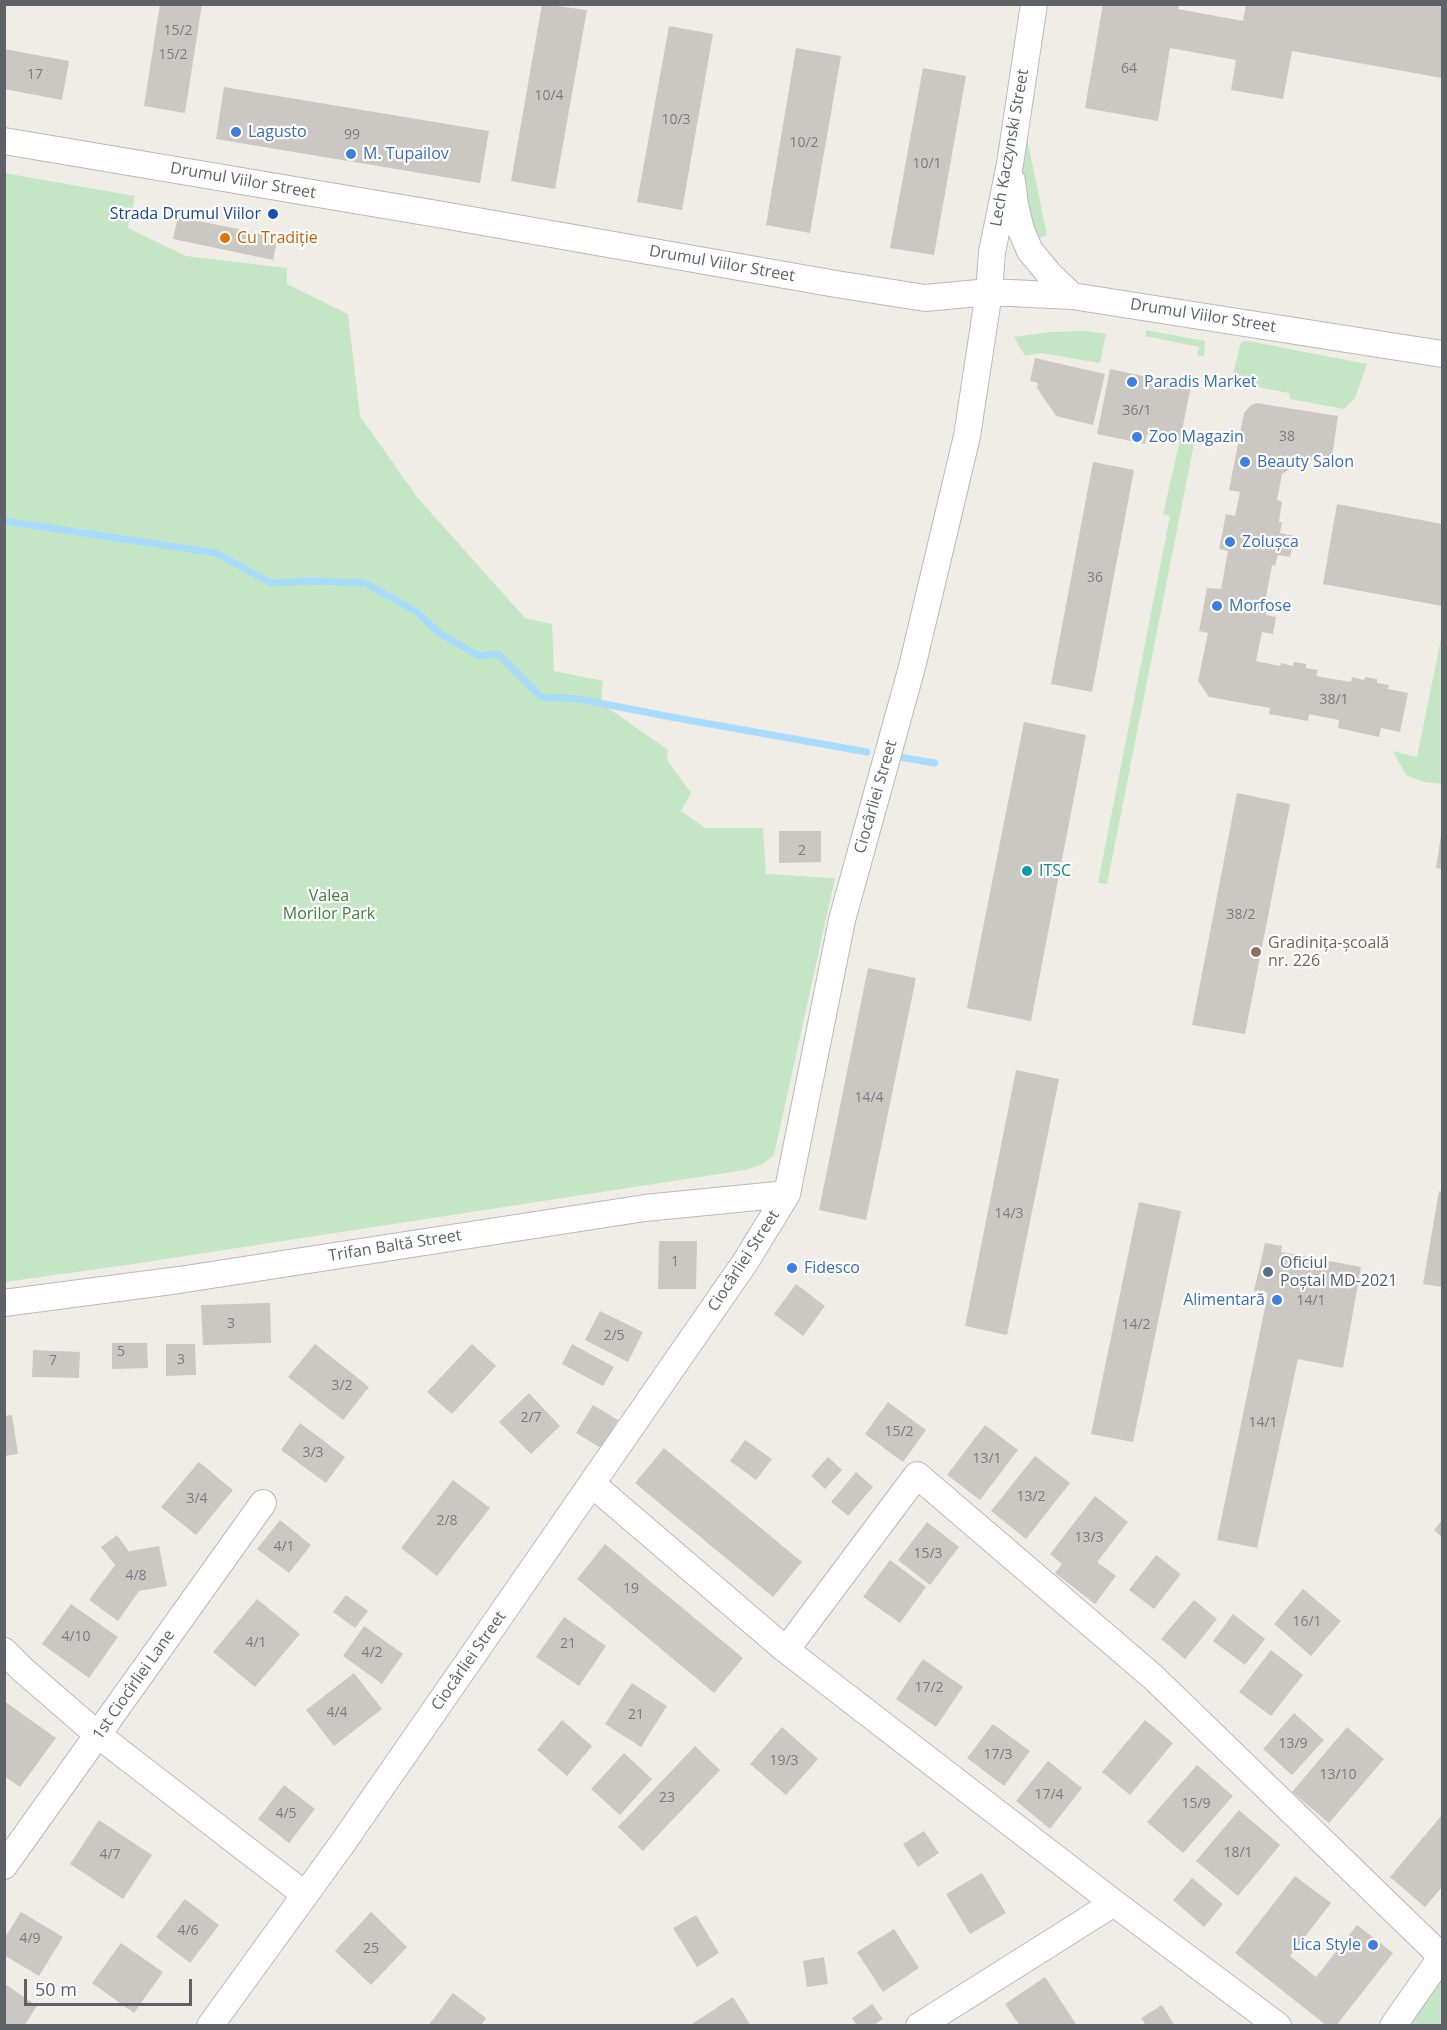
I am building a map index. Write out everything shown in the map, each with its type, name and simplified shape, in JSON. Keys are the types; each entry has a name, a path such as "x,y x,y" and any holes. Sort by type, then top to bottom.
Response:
{"street":[{"name":"Lech Kaczynski Street","path":"989,292 992,252 1010,164 1034,4"},
{"name":"Drumul Viilor Street","path":"4,141 443,214 858,288 931,298 989,292 1072,296 1443,354"},
{"path":"1010,164 1015,205 1021,230 1030,251 1072,296"},
{"name":"Ciocârliei Street","path":"210,2025 342,1844 592,1484 746,1262 787,1194 842,920 912,667 967,436 989,292"},
{"name":"Trifan Baltă Street","path":"4,1303 179,1280 645,1208 787,1194"},
{"path":"786,1650 917,1475 1153,1677 1442,1956 1393,2025"},
{"path":"592,1484 786,1650 1114,1903 1278,2025"},
{"name":"1st Ciocîrliei Lane","path":"4,1866 12,1838 98,1735 263,1503"},
{"path":"4,1651 98,1735 304,1894"},
{"path":"919,2025 1114,1903"}],"green space":[{"path":"1027,138 1047,235 1035,240 1019,163 1023,139"},
{"name":"Valea Morilor Park","path":"4,173 135,196 128,228 186,256 287,268 287,284 348,314 360,416 417,497 525,618 552,624 554,671 603,681 601,703 668,750 667,760 691,793 681,811 705,828 763,828 766,874 835,878 774,1155 763,1164 745,1170 5,1282"},
{"path":"1146,330 1205,341 1204,356 1197,355 1199,347 1145,336"},
{"path":"1086,331 1106,334 1100,363 1041,353 1025,356 1014,337 1050,332"},
{"path":"1249,341 1367,364 1355,398 1344,409 1290,399 1289,393 1231,382 1241,342"},
{"path":"1180,440 1194,444 1107,884 1098,883 1170,516 1163,514"},
{"path":"1442,634 1442,784 1424,782 1406,775 1393,751 1417,757"},
{"path":"1442,1977 1442,2025 1406,2025"}],"building":[{"path":"160,4 202,4 185,113 144,106"},
{"path":"542,4 587,10 555,189 511,181"},
{"path":"1103,4 1179,4 1178,9 1243,21 1246,4 1442,4 1442,78 1292,51 1283,99 1231,90 1236,60 1170,48 1158,121 1085,108"},
{"path":"669,26 713,34 682,210 637,202"},
{"path":"796,48 841,56 810,233 766,225"},
{"path":"4,49 69,61 62,100 4,89"},
{"path":"923,68 966,76 934,255 890,248"},
{"path":"224,87 489,131 480,183 216,139"},
{"name":"Cu Tradiție","path":"178,217 278,237 273,260 173,239"},
{"path":"1035,358 1105,374 1093,425 1056,416 1037,388 1038,383 1030,381"},
{"path":"1110,369 1191,386 1180,440 1147,434 1145,444 1097,434"},
{"path":"1256,403 1338,416 1331,463 1305,459 1282,474 1277,500 1282,502 1280,533 1295,536 1290,557 1278,555 1275,566 1272,565 1266,597 1261,609 1267,610 1266,615 1276,617 1273,634 1262,632 1256,661 1280,666 1281,663 1293,666 1294,662 1306,664 1306,668 1318,670 1316,676 1351,682 1352,677 1364,680 1365,677 1377,679 1377,683 1389,685 1388,689 1408,693 1400,732 1381,728 1379,737 1338,728 1339,720 1309,714 1308,721 1269,714 1270,708 1209,697 1198,681 1208,633 1199,631 1207,588 1221,589 1228,551 1219,549 1226,514 1235,516 1240,492 1229,490 1244,413"},
{"path":"1093,462 1134,470 1092,692 1051,684"},
{"path":"1337,504 1442,524 1442,606 1323,584"},
{"name":"ITSC","path":"1024,722 1086,735 1031,1021 967,1008"},
{"path":"1237,793 1290,804 1245,1034 1192,1025"},
{"path":"779,831 821,831 821,862 779,863"},
{"path":"1442,835 1442,869 1436,868"},
{"path":"868,968 916,978 866,1220 819,1210"},
{"path":"1016,1070 1059,1079 1007,1335 965,1326"},
{"path":"1439,1191 1442,1192 1442,1287 1423,1284"},
{"path":"1139,1202 1181,1211 1133,1442 1091,1434"},
{"path":"659,1241 697,1241 696,1289 658,1289"},
{"path":"1265,1243 1282,1246 1281,1252 1361,1267 1343,1368 1298,1359 1257,1548 1217,1540 1268,1293 1254,1291"},
{"path":"796,1284 825,1306 803,1336 774,1314"},
{"path":"270,1303 271,1343 203,1345 201,1305"},
{"path":"600,1311 643,1332 628,1362 585,1340"},
{"path":"112,1343 147,1343 148,1368 112,1369"},
{"path":"166,1344 195,1344 196,1375 166,1376"},
{"path":"315,1344 369,1387 343,1420 288,1377"},
{"path":"472,1344 496,1366 452,1414 427,1392"},
{"path":"572,1344 614,1367 603,1386 562,1364"},
{"path":"33,1350 80,1352 79,1378 32,1377"},
{"path":"529,1393 560,1426 531,1454 499,1422"},
{"path":"888,1402 926,1430 903,1462 865,1434"},
{"path":"593,1405 618,1420 601,1448 576,1433"},
{"path":"12,1415 18,1454 4,1456 4,1416"},
{"path":"300,1423 345,1457 326,1483 281,1450"},
{"path":"985,1425 1018,1450 980,1500 947,1475"},
{"path":"745,1440 772,1459 756,1480 730,1461"},
{"path":"664,1448 802,1562 773,1597 635,1483"},
{"path":"1035,1456 1070,1483 1026,1539 991,1511"},
{"path":"828,1457 842,1470 825,1489 811,1476"},
{"path":"199,1462 233,1490 196,1535 161,1507"},
{"path":"856,1472 873,1487 848,1516 831,1502"},
{"path":"453,1480 490,1508 437,1576 401,1548"},
{"path":"1095,1496 1128,1522 1097,1562 1116,1576 1095,1604 1055,1573 1062,1564 1050,1554"},
{"path":"280,1520 311,1545 289,1573 257,1549"},
{"path":"1442,1520 1442,1537 1434,1530"},
{"path":"927,1522 959,1547 930,1585 898,1560"},
{"path":"117,1535 130,1553 130,1551 159,1546 167,1586 139,1591 118,1621 89,1600 115,1565 101,1547"},
{"path":"605,1544 743,1658 714,1693 577,1579"},
{"path":"1156,1555 1181,1574 1154,1609 1129,1590"},
{"path":"890,1560 926,1587 900,1623 863,1597"},
{"path":"1303,1589 1341,1621 1311,1656 1274,1624"},
{"path":"346,1595 368,1611 355,1628 333,1612"},
{"path":"257,1599 300,1634 255,1687 213,1652"},
{"path":"1194,1600 1217,1619 1185,1659 1161,1639"},
{"path":"71,1604 118,1637 89,1678 42,1644"},
{"path":"1233,1614 1265,1639 1245,1665 1213,1641"},
{"path":"564,1617 606,1646 579,1686 536,1657"},
{"path":"364,1626 403,1654 382,1684 343,1656"},
{"path":"1271,1650 1303,1675 1271,1716 1239,1692"},
{"path":"923,1659 963,1687 936,1727 896,1699"},
{"path":"354,1673 382,1709 334,1746 306,1710"},
{"path":"632,1683 667,1706 641,1747 605,1724"},
{"path":"4,1701 56,1738 20,1787 4,1776"},
{"path":"1294,1713 1324,1740 1292,1775 1263,1749"},
{"path":"562,1720 592,1746 567,1776 537,1750"},
{"path":"1145,1720 1173,1743 1130,1795 1102,1772"},
{"path":"993,1724 1030,1751 1004,1786 967,1758"},
{"path":"782,1727 818,1759 786,1795 750,1764"},
{"path":"1347,1727 1384,1759 1329,1823 1292,1792"},
{"path":"695,1746 720,1770 643,1851 618,1827"},
{"path":"624,1753 652,1779 620,1815 591,1789"},
{"path":"1048,1761 1082,1788 1050,1829 1016,1801"},
{"path":"1197,1765 1233,1796 1183,1853 1147,1822"},
{"path":"284,1785 315,1809 289,1843 258,1819"},
{"path":"1239,1810 1280,1845 1238,1896 1196,1861"},
{"path":"1442,1815 1442,1887 1425,1907 1390,1877"},
{"path":"99,1820 152,1855 123,1899 70,1864"},
{"path":"924,1831 939,1853 918,1867 903,1844"},
{"path":"982,1873 1006,1913 970,1934 946,1894"},
{"path":"1295,1876 1331,1903 1290,1956 1316,1977 1357,1925 1393,1953 1336,2026 1327,2026 1235,1953"},
{"path":"1192,1878 1223,1904 1204,1927 1173,1900"},
{"path":"185,1899 219,1925 190,1963 156,1937"},
{"path":"21,1912 63,1937 39,1976 4,1955 4,1939"},
{"path":"371,1912 407,1947 371,1985 335,1951"},
{"path":"696,1915 719,1953 697,1967 673,1928"},
{"path":"894,1929 919,1968 883,1992 857,1952"},
{"path":"121,1943 163,1972 134,2013 92,1983"},
{"path":"824,1957 828,1984 807,1987 803,1961"},
{"path":"1045,1977 1076,2024 1074,2026 1020,2026 1005,2004"},
{"path":"5,1984 37,2006 24,2026 5,2026"},
{"path":"453,1993 486,2018 481,2026 428,2026"},
{"path":"733,1997 751,2026 689,2026"},
{"path":"872,2004 883,2019 872,2026 857,2026 852,2018"},
{"path":"1162,2005 1175,2026 1146,2026 1141,2018"}],"waterway":[{"path":"4,521 216,553 271,583 310,581 365,583 417,612 439,633 479,656 498,654 541,697 579,699 867,752"},
{"path":"893,756 935,763"}],"place":[{"name":"Lagusto","path":"236,132"},
{"name":"M. Tupailov","path":"351,154"},
{"name":"Strada Drumul Viilor","path":"273,214"},
{"name":"Cu Tradiție","path":"225,238"},
{"name":"Paradis Market","path":"1132,382"},
{"name":"Zoo Magazin","path":"1137,437"},
{"name":"Beauty Salon","path":"1245,462"},
{"name":"Zolușca","path":"1230,542"},
{"name":"Morfose","path":"1217,606"},
{"name":"ITSC","path":"1027,871"},
{"name":"Gradinița-școală nr. 226","path":"1256,952"},
{"name":"Fidesco","path":"792,1268"},
{"name":"Oficiul Poștal MD-2021","path":"1268,1272"},
{"name":"Alimentară","path":"1277,1300"},
{"name":"Lica Style","path":"1373,1945"}]}
